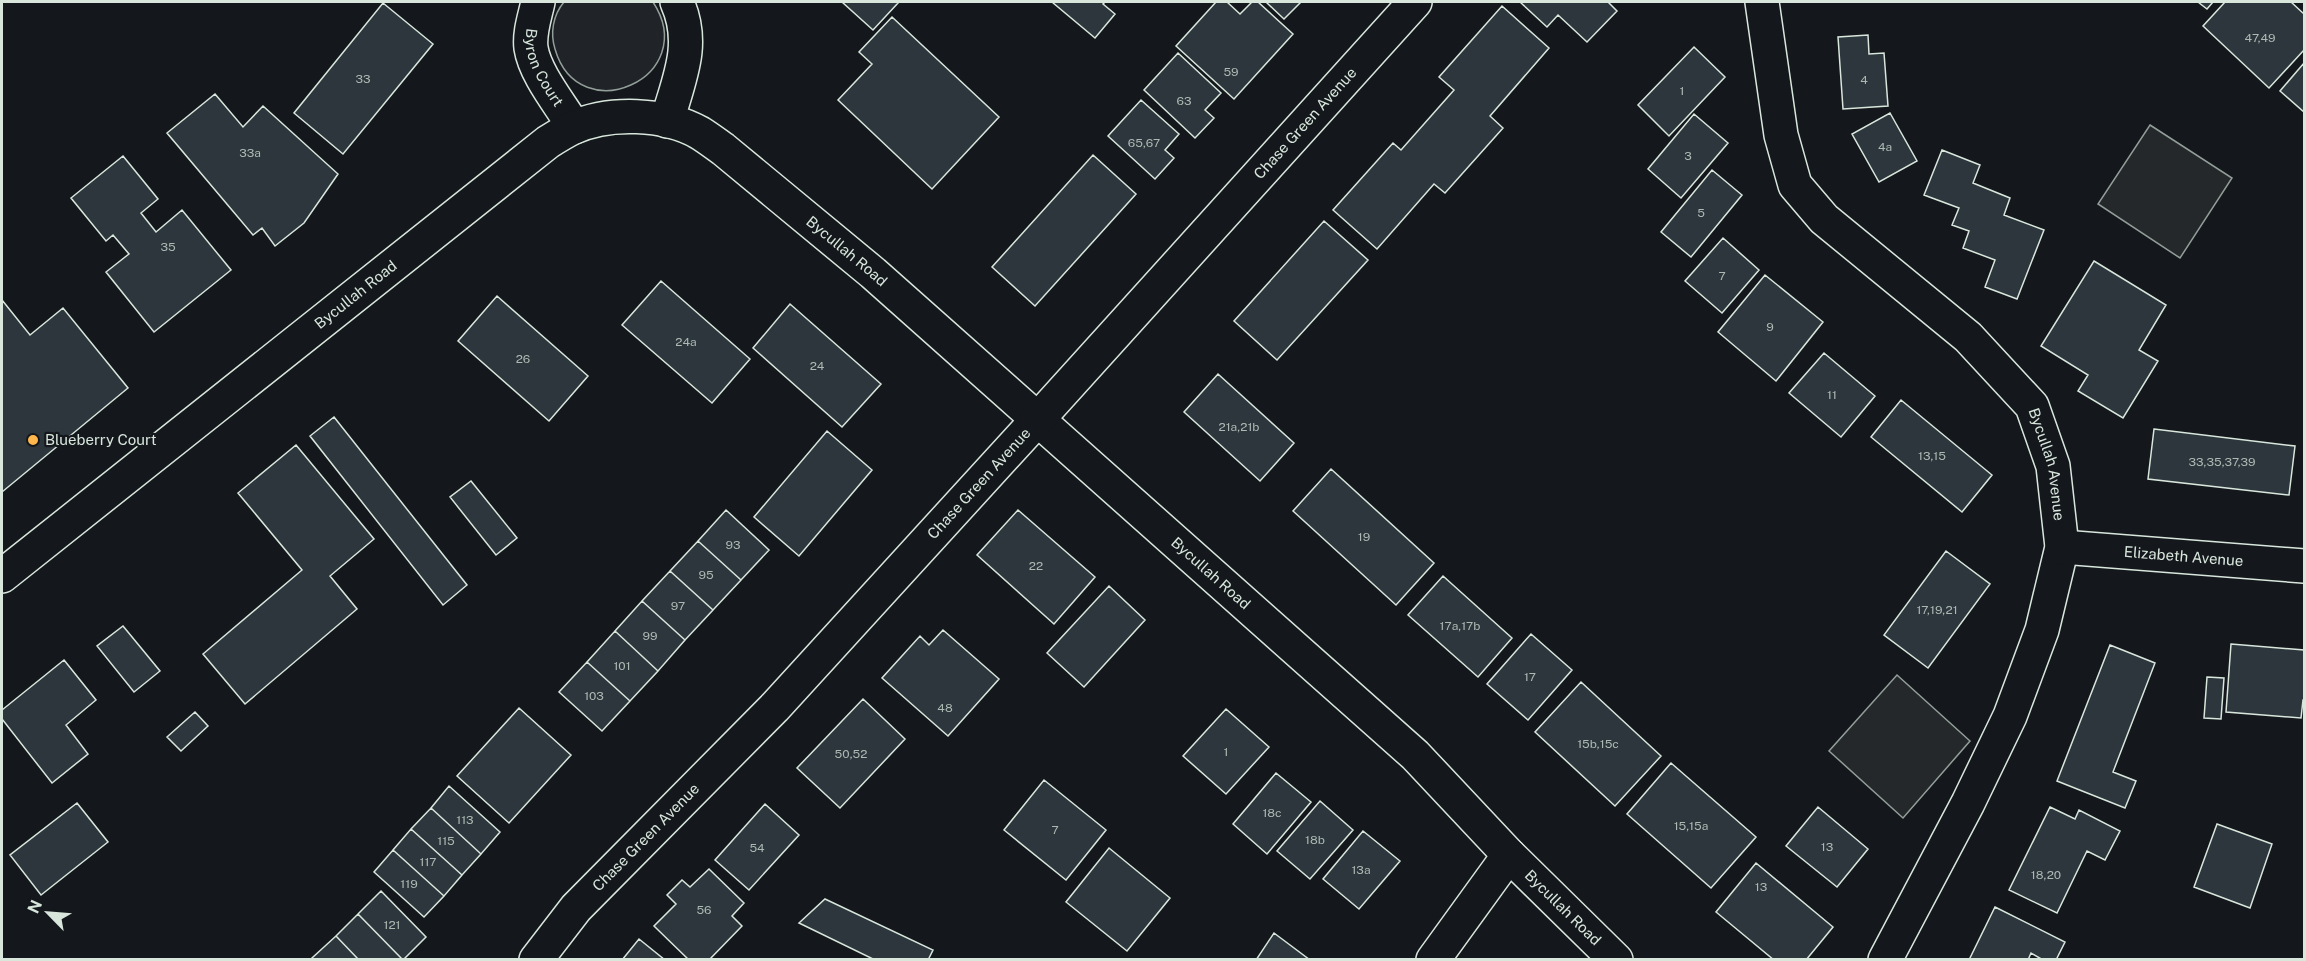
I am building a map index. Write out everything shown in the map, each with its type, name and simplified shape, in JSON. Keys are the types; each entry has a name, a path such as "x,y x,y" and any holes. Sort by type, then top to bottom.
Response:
{"street":[{"name":"Byron Court","path":"538,2 532,25 531,49 542,76 574,127"},
{"path":"667,121 686,60 685,18 677,2"},
{"name":"Chase Green Avenue","path":"536,960 576,908 774,708 1415,2"},
{"name":"Bycullah Avenue","path":"1762,2 1781,135 1795,184 1824,219 1968,337 2032,406 2054,466 2062,547 2042,630 2010,716 1968,803 1885,960"},
{"name":"Bycullah Road","path":"2,576 548,142 574,127 612,117 636,116 667,121 699,132 723,149 873,273 1414,755 1509,855 1616,960"},
{"name":"Elizabeth Avenue","path":"2062,547 2304,566"},
{"path":"1433,960 1509,855"}],"shaded area":[{"path":"564,2 653,2 664,29 662,53 650,72 631,85 609,90 587,87 568,74 555,49 553,37 555,18"},
{"path":"2150,125 2232,178 2180,258 2098,204"},
{"path":"1897,675 1970,741 1903,818 1829,751"}],"building":[{"path":"842,2 897,2 898,3 873,30"},
{"path":"1052,2 1105,2 1103,4 1115,14 1095,38"},
{"path":"1216,2 1227,2 1240,14 1252,2 1258,2 1293,34 1234,99 1176,46"},
{"path":"1266,2 1301,2 1284,19"},
{"path":"1520,2 1608,2 1617,11 1587,42 1558,15 1547,27"},
{"path":"2198,2 2213,2 2207,9"},
{"path":"2225,2 2291,2 2304,14 2304,50 2269,88 2203,26"},
{"path":"383,3 433,44 343,154 294,113"},
{"path":"1502,6 1549,48 1490,116 1503,128 1445,193 1434,184 1377,249 1333,210 1393,143 1401,150 1454,90 1439,77"},
{"path":"892,17 999,117 932,189 838,100 872,64 859,52"},
{"path":"1868,35 1869,54 1884,53 1888,106 1843,109 1838,37"},
{"path":"1694,47 1725,77 1669,136 1638,105"},
{"path":"1178,53 1221,93 1205,110 1214,118 1195,138 1144,90"},
{"path":"2304,63 2304,112 2280,91"},
{"path":"215,94 243,127 263,106 338,174 304,223 275,246 262,228 253,235 167,133"},
{"path":"1141,100 1179,134 1165,150 1174,158 1155,179 1108,136"},
{"path":"1890,113 1917,161 1879,182 1852,134"},
{"path":"1694,114 1728,143 1681,198 1648,169"},
{"path":"1942,150 1980,165 1973,183 2010,198 2004,215 2044,230 2017,299 1985,287 1995,260 1963,248 1969,231 1952,225 1959,208 1924,195"},
{"path":"1093,155 1136,194 1035,306 992,267"},
{"path":"123,156 158,199 141,213 156,232 182,210 231,270 154,332 106,272 129,254 113,235 106,241 71,198"},
{"path":"1712,170 1742,195 1691,257 1661,232"},
{"path":"1324,221 1368,260 1277,360 1234,321"},
{"path":"1723,238 1759,270 1722,313 1685,281"},
{"path":"2094,261 2166,305 2139,350 2158,361 2123,418 2078,391 2088,375 2041,346"},
{"path":"1765,275 1823,322 1776,381 1718,332"},
{"path":"661,281 750,359 712,403 622,325"},
{"path":"497,296 588,376 549,421 458,341"},
{"name":"Blueberry Court","path":"2,300 30,335 63,308 128,388 2,492"},
{"path":"790,304 881,384 842,427 753,348"},
{"path":"1824,353 1875,396 1841,437 1789,393"},
{"path":"1218,374 1294,443 1260,481 1184,412"},
{"path":"1901,400 1992,475 1962,512 1871,437"},
{"path":"334,417 467,585 443,605 310,436"},
{"path":"2154,429 2295,446 2289,495 2148,479"},
{"path":"827,431 872,470 799,556 754,517"},
{"path":"296,445 374,539 330,576 357,609 245,704 203,654 302,570 238,493"},
{"path":"1331,469 1434,563 1396,605 1293,511"},
{"path":"471,481 517,538 496,555 450,497"},
{"path":"726,510 769,550 741,580 698,541"},
{"path":"1018,510 1095,577 1054,624 977,555"},
{"path":"698,541 741,580 713,610 670,571"},
{"path":"1946,551 1990,584 1928,668 1884,635"},
{"path":"670,571 713,610 685,640 642,601"},
{"path":"1443,576 1512,638 1478,677 1408,615"},
{"path":"1109,586 1145,620 1084,687 1047,653"},
{"path":"642,601 685,640 658,671 615,631"},
{"path":"123,626 160,671 134,692 97,646"},
{"path":"943,630 999,679 948,736 882,678 920,636 929,645"},
{"path":"615,631 658,671 630,701 587,662"},
{"path":"1531,634 1572,670 1528,720 1487,684"},
{"path":"2231,644 2304,650 2304,700 2301,718 2226,712"},
{"path":"2110,645 2155,663 2113,772 2136,781 2125,808 2057,781"},
{"path":"64,660 96,700 66,725 88,754 52,783 2,719 2,710"},
{"path":"587,662 630,701 602,731 559,692"},
{"path":"2207,677 2224,678 2221,719 2204,718"},
{"path":"1581,682 1661,756 1615,806 1535,732"},
{"path":"863,699 905,739 840,808 797,768"},
{"path":"519,708 571,755 509,823 457,776"},
{"path":"1226,709 1269,747 1226,794 1183,756"},
{"path":"195,712 208,726 181,751 167,737"},
{"path":"1671,763 1756,837 1711,888 1627,814"},
{"path":"1276,773 1311,802 1267,854 1233,824"},
{"path":"1044,780 1106,830 1066,880 1004,830"},
{"path":"449,786 500,832 481,854 431,808"},
{"path":"1320,801 1353,830 1310,879 1277,851"},
{"path":"77,803 108,842 41,895 10,855"},
{"path":"765,804 799,835 749,890 715,860"},
{"path":"1818,807 1868,849 1837,887 1786,846"},
{"path":"2050,807 2075,819 2079,810 2120,831 2105,860 2087,851 2057,913 2009,890"},
{"path":"431,808 481,854 462,875 411,829"},
{"path":"2217,824 2272,844 2250,908 2194,887"},
{"path":"411,829 462,875 444,896 393,850"},
{"path":"1363,831 1400,861 1359,909 1323,879"},
{"path":"1109,848 1170,898 1127,951 1066,902"},
{"path":"393,850 444,896 424,917 374,872"},
{"path":"1756,863 1833,927 1806,960 1774,960 1716,912"},
{"path":"709,869 744,903 732,916 742,926 709,960 689,960 654,926 676,904 667,895 682,880 690,887"},
{"path":"381,891 426,937 403,960 358,914"},
{"path":"825,899 933,950 928,960 875,960 799,923"},
{"path":"1995,907 2065,942 2056,960 2043,960 2031,953 2028,960 1969,960"},
{"path":"358,914 403,960 359,960 336,936"},
{"path":"1274,933 1310,960 1256,960"},
{"path":"336,936 359,960 314,960 312,958"},
{"path":"639,939 665,960 622,960"}],"place":[{"name":"Blueberry Court","path":"33,440"}]}
